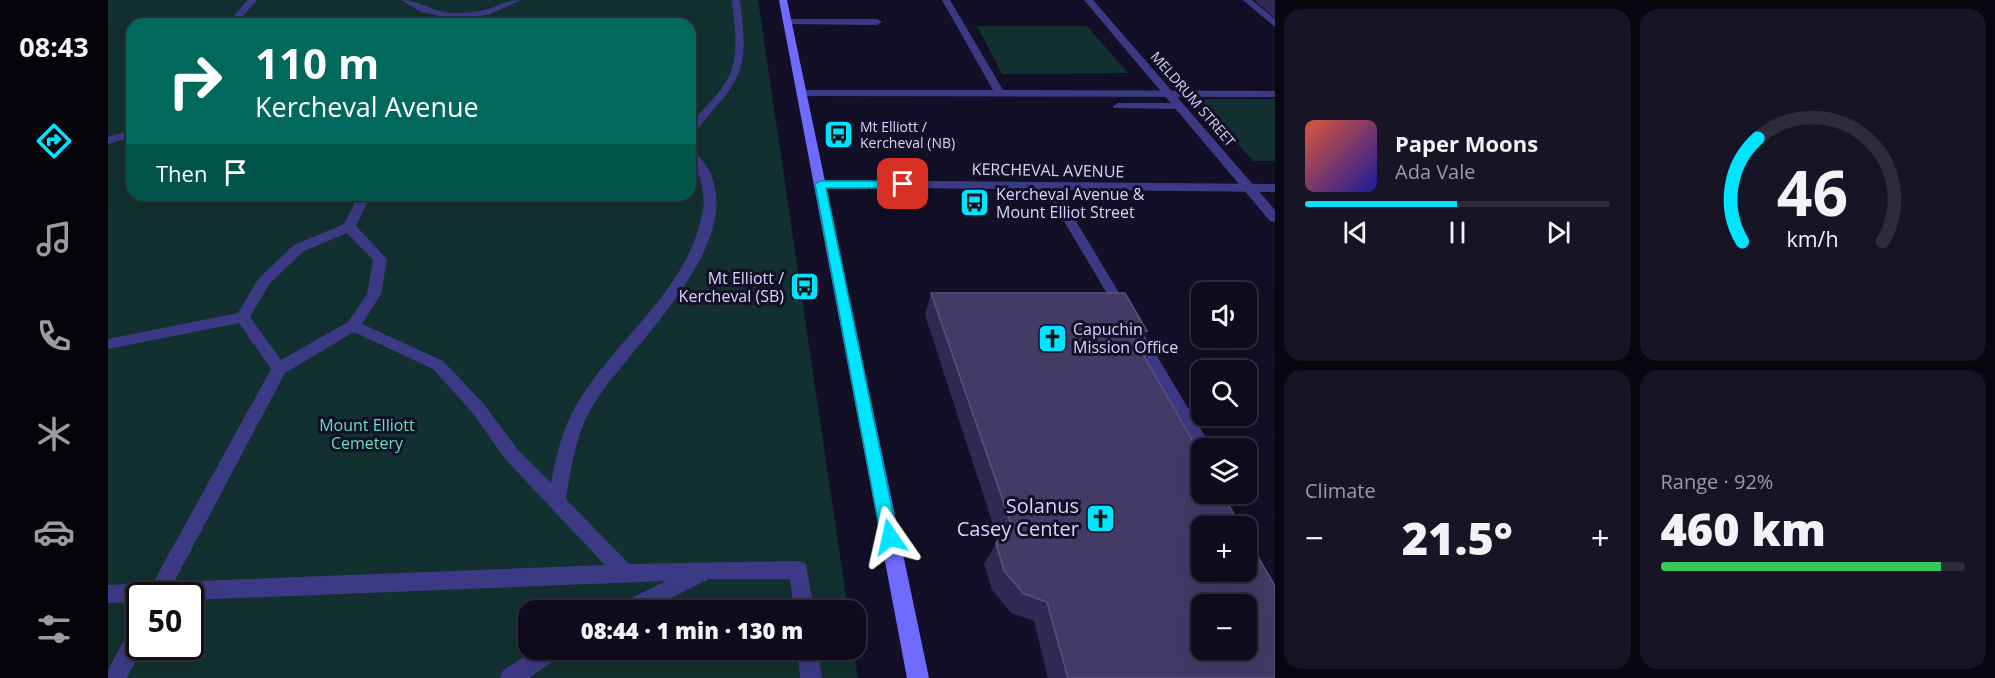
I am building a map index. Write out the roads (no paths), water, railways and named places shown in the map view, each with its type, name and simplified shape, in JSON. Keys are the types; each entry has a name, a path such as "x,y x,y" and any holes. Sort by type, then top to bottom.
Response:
{"main road":[{"path":"783,0 918,678"}],"street":[{"path":"237,18 254,0"},
{"path":"405,0 446,18"},
{"path":"461,18 485,13 517,0"},
{"path":"696,124 737,72 741,49 736,0"},
{"path":"946,0 1000,94"},
{"name":"MELDRUM STREET","path":"1088,0 1275,218"},
{"path":"1247,0 1275,24"},
{"path":"787,22 877,22"},
{"path":"801,93 1275,94"},
{"path":"1118,106 1179,106"},
{"path":"108,141 126,135"},
{"path":"556,503 565,452 584,406 605,375 679,284 697,256 706,232 709,192 705,174 696,161"},
{"name":"KERCHEVAL AVENUE","path":"820,184 1275,188"},
{"path":"1048,186 1110,286 1197,438"},
{"path":"108,344 243,317 264,281 298,248 349,227 362,201"},
{"path":"163,582 279,369 353,326 374,294 380,259 349,227"},
{"path":"243,317 279,369"},
{"path":"353,326 438,365 477,407 512,455 625,573"},
{"path":"204,591 708,570 799,570 803,600"},
{"path":"648,600 708,570"},
{"path":"108,594 126,594"},
{"path":"116,678 126,658"},
{"path":"512,678 538,660"},
{"path":"809,660 812,678"}],"place":[{"name":"Mt Elliott / Kercheval (NB)","path":"839,135"},
{"name":"Kercheval Avenue & Mount Elliot Street","path":"975,203"},
{"name":"Mt Elliott / Kercheval (SB)","path":"805,287"},
{"name":"Capuchin Mission Office","path":"1052,338"},
{"name":"Solanus Casey Center","path":"1100,518"}],"park label":[{"name":"Mount Elliott Cemetery","path":"367,434"}]}
